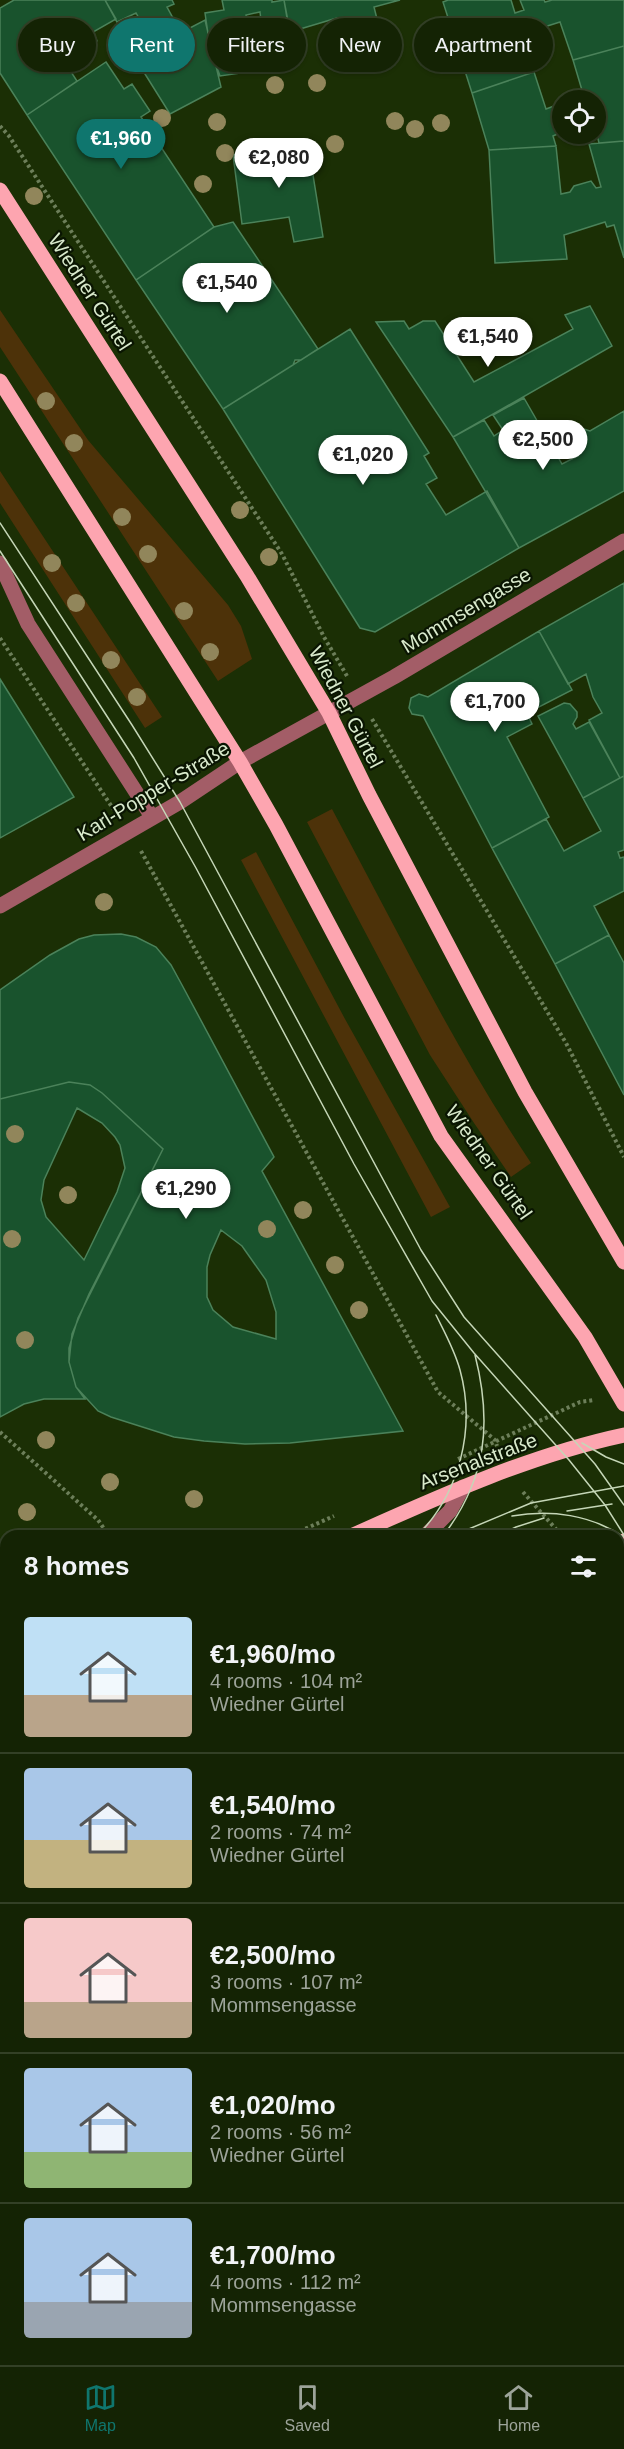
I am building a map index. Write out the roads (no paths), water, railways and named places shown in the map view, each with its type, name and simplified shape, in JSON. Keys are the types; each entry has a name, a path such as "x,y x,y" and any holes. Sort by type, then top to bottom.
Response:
{"main road":[{"name":"Wiedner Gürtel","path":"0,190 247,576 328,713 525,1092 624,1262"},
{"name":"Wiedner Gürtel","path":"0,381 240,762 276,825 441,1136 528,1254 585,1337 622,1400"},
{"name":"Arsenalstraße","path":"365,1530 463,1487 579,1447 624,1435"}],"street":[{"name":"Mommsengasse","path":"328,713 624,541"},
{"path":"0,563 27,624 152,818"},
{"name":"Karl-Popper-Straße","path":"0,906 152,818 240,762 328,713"},
{"path":"431,1530 450,1511 463,1487"}],"tram line":[{"path":"0,523 180,802 421,1250 464,1317 595,1464 624,1505"},
{"path":"0,551 134,758 196,868 354,1164 432,1301 474,1353 569,1460 605,1505 621,1530"},
{"path":"422,1530 432,1519 454,1480 465,1437 465,1392 460,1370 453,1349 436,1315"},
{"path":"447,1530 469,1493 482,1449 483,1404 475,1355"},
{"path":"582,1443 624,1464"},
{"path":"466,1530 531,1503 624,1486"},
{"path":"567,1511 612,1504"},
{"path":"512,1516 556,1514 584,1519 613,1530"},
{"path":"510,1530 544,1518"}]}
